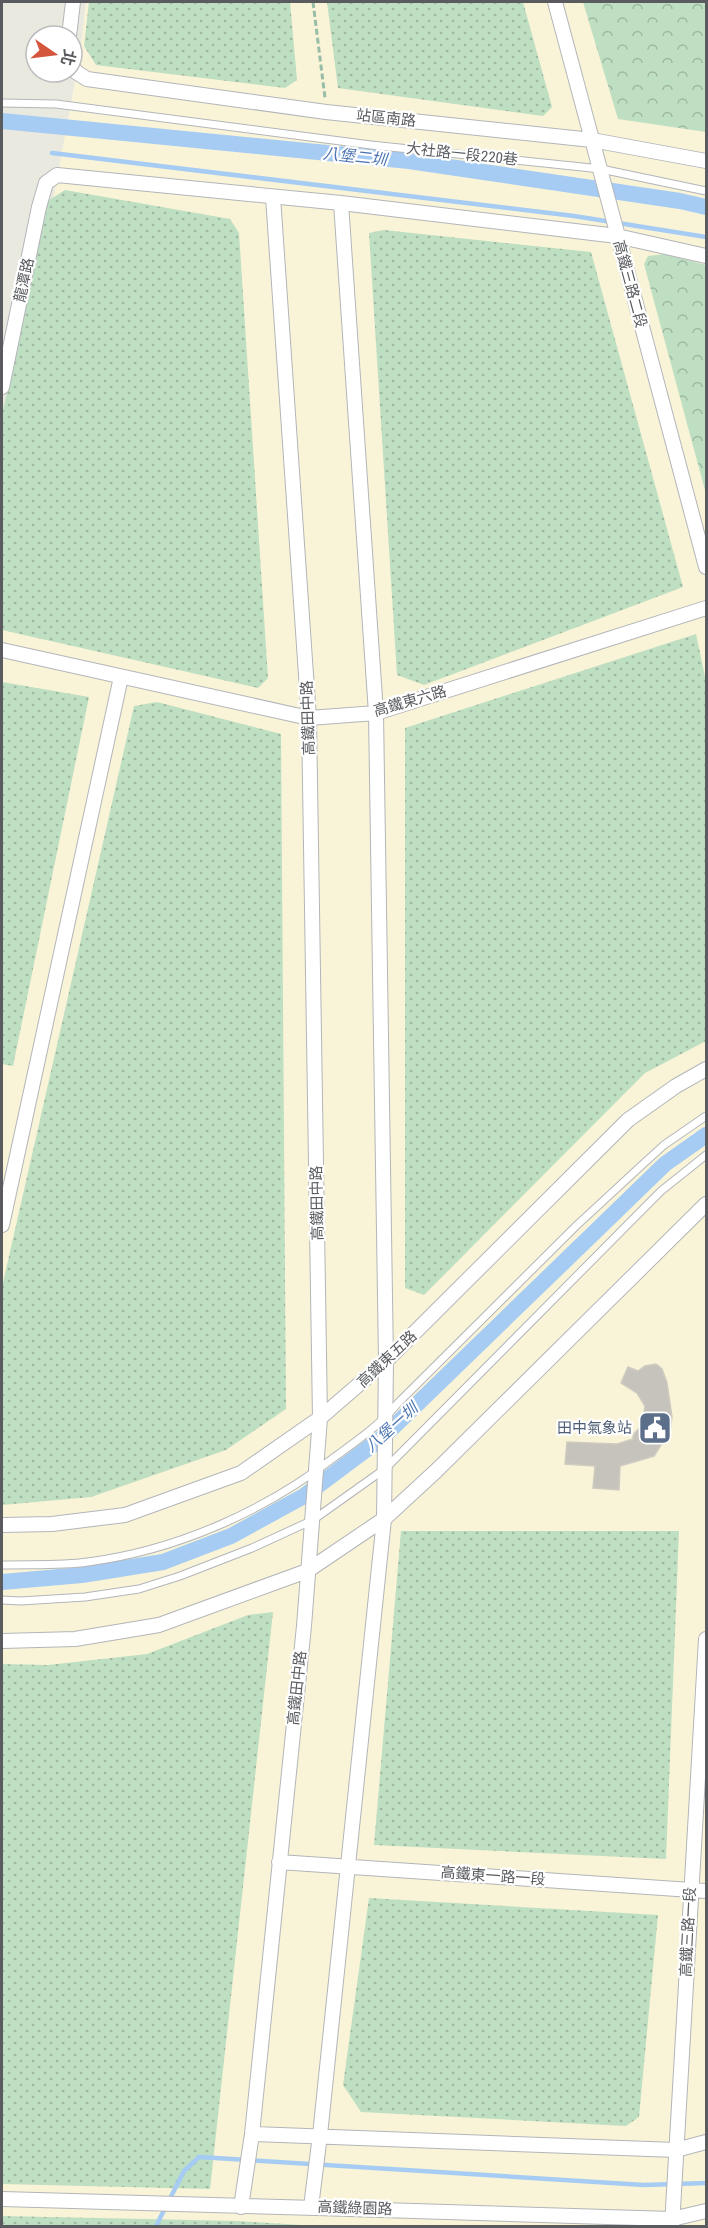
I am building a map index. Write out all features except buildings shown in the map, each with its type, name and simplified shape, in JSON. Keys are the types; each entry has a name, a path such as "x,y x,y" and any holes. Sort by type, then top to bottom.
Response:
{"street":[{"path":"70,24 73,2"},
{"name":"高鐵三路二段","path":"555,2 602,169 617,236 706,567"},
{"name":"站區南路","path":"84,77 326,112 592,140 706,161"},
{"name":"龍潭路","path":"2,387 39,207 46,183 57,175 341,203 617,236 706,256"},
{"name":"高鐵田中路","path":"241,2207 252,2133 304,1626 321,1418 309,718 273,197"},
{"path":"311,2207 384,1519 386,1468 376,713 341,203"},
{"name":"高鐵東六路","path":"2,650 309,718 376,713 706,608"},
{"path":"2,1225 121,677"},
{"name":"高鐵東五路","path":"2,1525 52,1524 125,1515 241,1473 321,1418 386,1361 628,1120 676,1086 706,1069"},
{"path":"2,1641 75,1639 159,1625 307,1571 384,1519 436,1471 706,1204"},
{"name":"高鐵三路一段","path":"672,2223 706,1638"},
{"name":"高鐵東一路一段","path":"279,1862 706,1891"},
{"path":"252,2133 676,2150 706,2142"},
{"name":"高鐵綠園路","path":"2,2199 241,2207 311,2207 672,2223 706,2211"}],"lane":[{"name":"大社路一段220巷","path":"2,103 56,104 371,145 602,169 706,191"},
{"path":"2,1565 86,1562 171,1544 229,1521 317,1472 386,1418 398,1403 609,1195 664,1145 706,1116"},
{"path":"2,1600 85,1597 139,1589 221,1560 313,1520 386,1468 661,1191 706,1155"}],"path":[{"path":"313,2 326,112"}],"shaded area":[{"path":"86,2 706,2 706,2226 2,2226 2,430 52,206 74,84 84,84 83,24"}],"green space":[{"path":"89,2 290,2 297,80 285,88 96,65 84,46"},
{"path":"327,2 523,2 552,107 543,116 338,88"},
{"path":"583,2 706,2 706,132 618,119"},
{"path":"65,190 230,219 239,233 268,678 258,688 2,630 2,416 46,202"},
{"path":"384,230 591,252 683,587 424,685 397,675 369,233"},
{"path":"666,254 706,265 706,494 644,264 648,256"},
{"path":"696,634 706,681 706,1041 645,1073 424,1295 405,1288 405,728"},
{"path":"2,682 89,697 13,1066 2,1064"},
{"path":"157,702 281,734 286,1409 226,1450 91,1497 2,1505 2,1287 134,706"},
{"path":"401,1531 679,1531 666,1859 374,1845"},
{"path":"273,1612 210,2189 2,2184 2,1664 48,1665 147,1654 248,1615"},
{"path":"369,1898 658,1915 639,2117 626,2126 361,2112 343,2085"},
{"path":"2,2216 238,2221 317,2226 2,2226"}],"waterway":[{"name":"八堡二圳","path":"2,121 409,161 680,201 706,207"},
{"path":"52,153 574,216 706,237"},
{"name":"八堡一圳","path":"2,1582 82,1575 163,1562 231,1536 304,1496 383,1437 665,1164 706,1135"},
{"path":"156,2226 184,2171 199,2157 644,2185 706,2183"}],"place":[{"name":"田中氣象站","path":"655,1428"}]}
